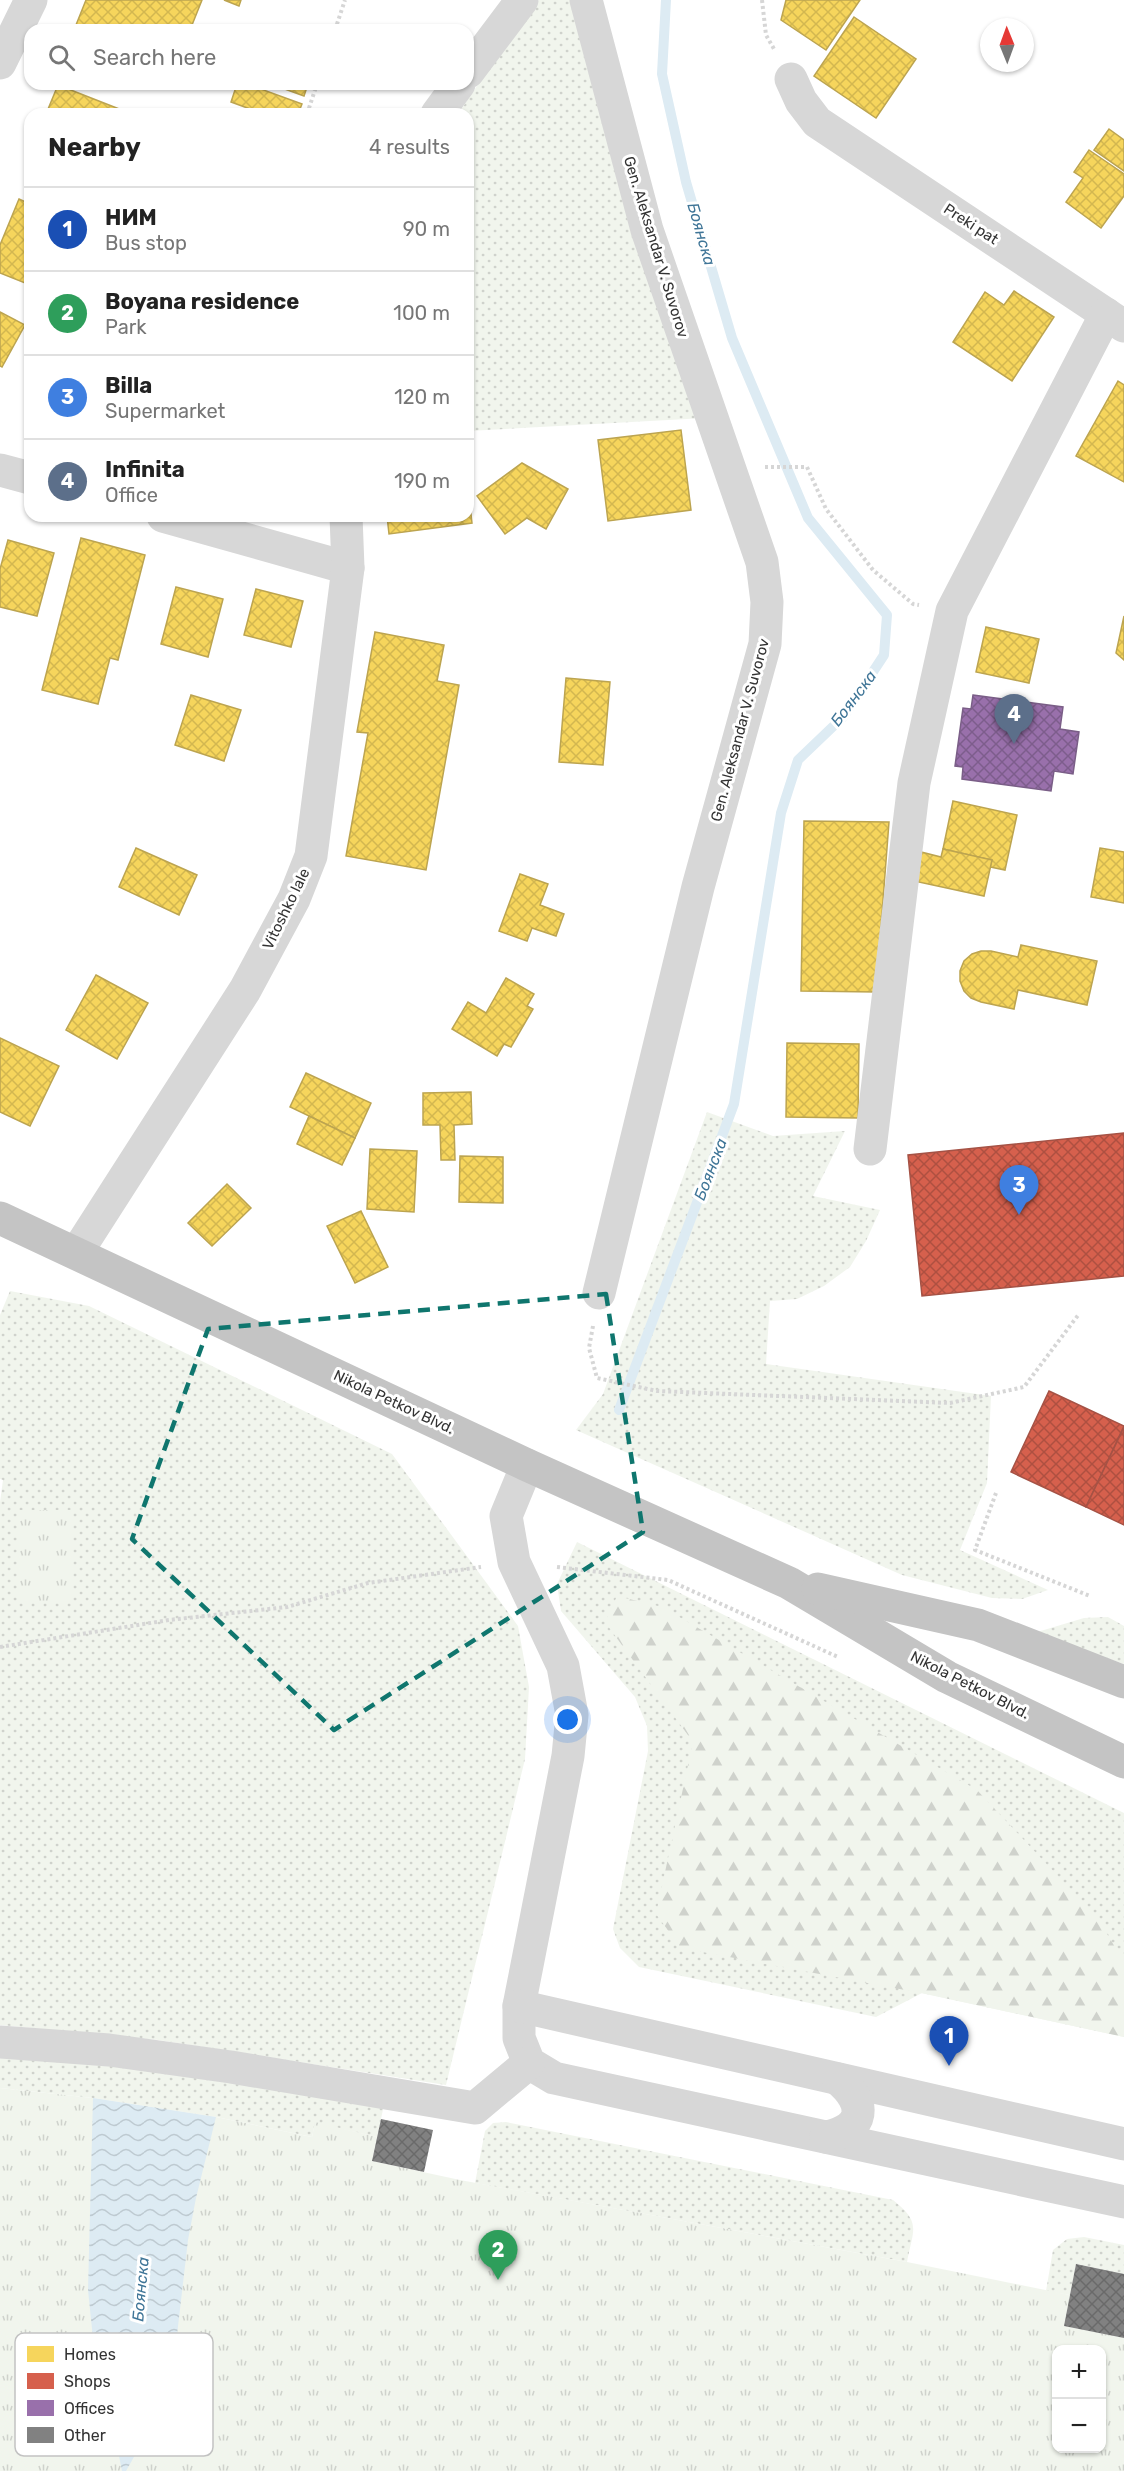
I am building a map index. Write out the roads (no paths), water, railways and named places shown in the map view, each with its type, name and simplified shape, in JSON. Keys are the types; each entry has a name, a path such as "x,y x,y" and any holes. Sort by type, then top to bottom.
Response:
{"highway":[{"name":"Nikola Petkov Blvd.","path":"0,1218 77,1252 527,1465 789,1583 947,1677 1124,1762"},
{"name":"Nikola Petkov Blvd.","path":"789,1583 978,1625 1124,1682"}],"street":[{"path":"0,63 31,0"},
{"path":"474,64 522,0"},
{"name":"Gen. Aleksandar V. Suvorov","path":"586,0 647,230 762,562 767,602 765,644 698,887 598,1293"},
{"name":"Preki pat","path":"791,79 801,101 817,122 1115,320"},
{"path":"441,108 455,90"},
{"path":"870,1149 914,783 952,611 1115,320"},
{"path":"0,470 24,476"},
{"path":"184,522 348,568"},
{"name":"Vitoshko lale","path":"77,1252 245,990 294,898 311,856 348,568 346,522"},
{"path":"527,1465 506,1516 514,1562 563,1666 572,1715 568,1756 519,2006 519,2038 529,2063 554,2078 1124,2202"},
{"path":"519,2006 1124,2144"},
{"path":"0,2042 109,2050 362,2087 475,2108 529,2063"},
{"path":"826,2137 843,2133 852,2127 858,2117 858,2101 850,2089 838,2079"}],"water":[{"path":"93,2098 216,2117 188,2240 177,2333 92,2333 88,2290"},
{"path":"119,2456 134,2456 126,2471 122,2471"}],"waterway":[{"name":"Боянска","path":"619,1410 734,1104 781,813 798,760 844,716 884,655 887,615 808,518 732,338 686,182 662,74 666,0"}],"place":[{"name":"Infinita","path":"1014,744"},
{"name":"Billa","path":"1019,1215"},
{"name":"НИМ","path":"949,2066"},
{"name":"Boyana residence","path":"498,2280"}]}
